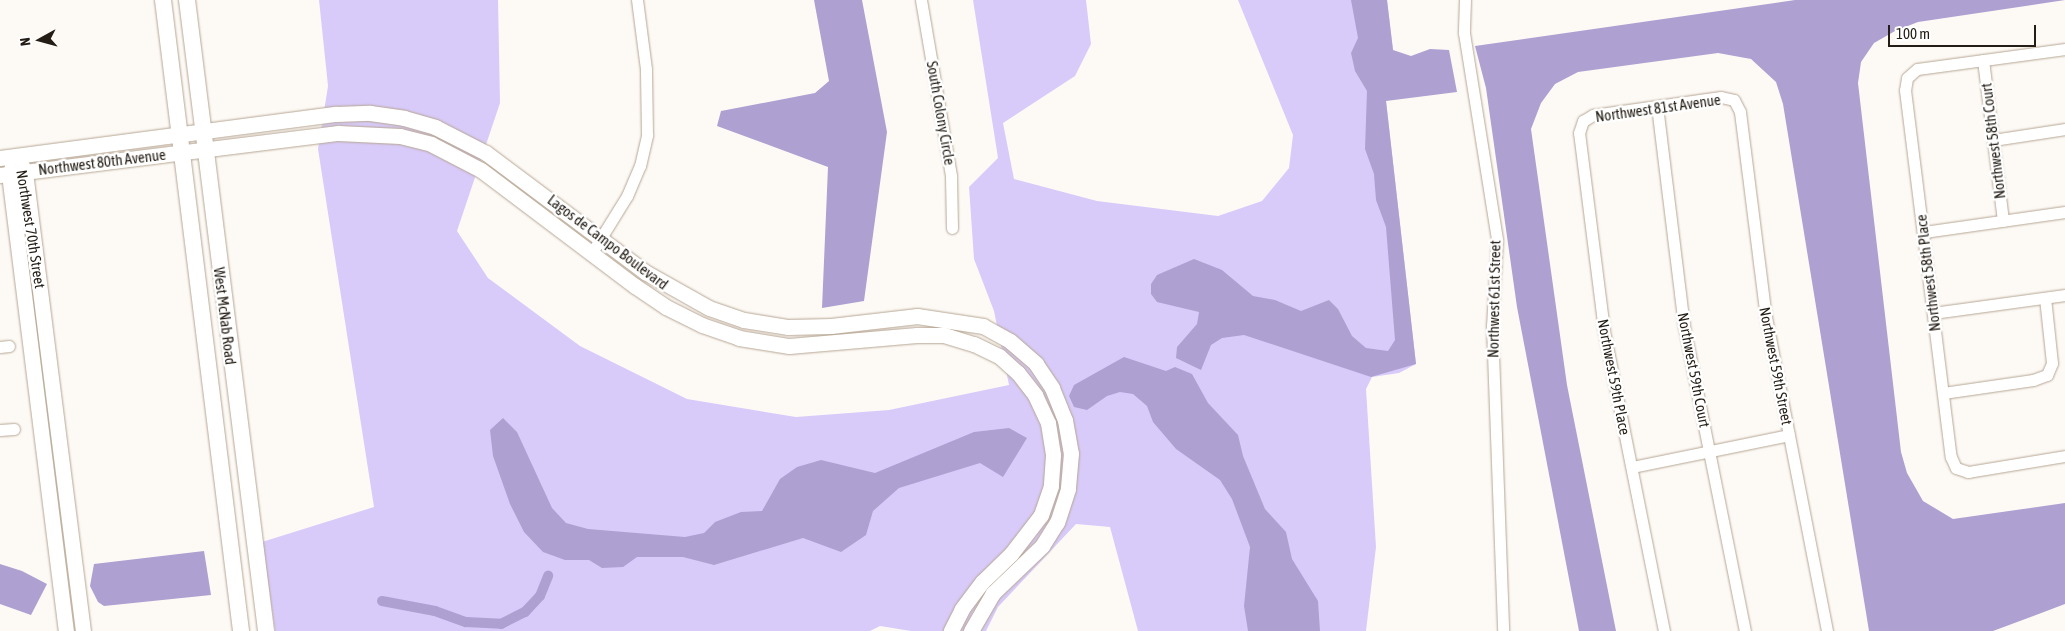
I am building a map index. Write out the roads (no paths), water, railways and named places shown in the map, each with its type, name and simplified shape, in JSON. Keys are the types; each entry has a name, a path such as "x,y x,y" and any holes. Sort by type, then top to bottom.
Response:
{"main road":[{"name":"West McNab Road","path":"163,0 241,631"},
{"name":"West McNab Road","path":"187,0 266,631"}],"street":[{"path":"591,254 628,196 640,166 647,135 646,69 636,0"},
{"name":"South Colony Circle","path":"921,0 951,176 952,228"},
{"name":"Northwest 61st Street","path":"1465,0 1464,33 1497,240 1492,326 1503,631"},
{"path":"1983,60 2065,48"},
{"name":"Northwest 58th Place","path":"1983,60 1917,69 1907,78 1905,90 1951,457 1956,468 1968,472 2065,456"},
{"name":"Northwest 58th Court","path":"1983,60 2003,222"},
{"name":"Northwest 81st Avenue","path":"1583,121 1593,115 1721,97 1734,100"},
{"name":"Northwest 59th Street","path":"1734,100 1740,112 1766,317 1827,631"},
{"name":"Northwest 59th Court","path":"1657,106 1684,326 1745,631"},
{"name":"Lagos de Campo Boulevard","path":"203,130 336,114 370,113 404,118 462,138 677,293 744,320 788,327 831,326 917,316 939,317 983,326 1010,341 1036,364 1052,388 1066,420 1071,453 1068,489 1057,522 1042,546 993,593 971,631"},
{"name":"Northwest 59th Place","path":"1583,121 1579,133 1604,330 1664,631"},
{"path":"1993,140 2065,129"},
{"name":"Northwest 80th Avenue","path":"0,158 179,135 203,130"},
{"name":"Lagos de Campo Boulevard","path":"205,149 338,133 400,136 431,144 457,156 528,205 591,254 666,308 702,325 739,338 789,346 917,335 954,338 999,356 1018,373 1034,395 1048,423 1053,456 1051,486 1041,515 1011,554 982,582 962,609 951,631"},
{"name":"Northwest 80th Avenue","path":"4,175 205,149"},
{"name":"Northwest 70th Street","path":"66,631 4,175 17,156 25,172 83,631"},
{"path":"528,205 538,191"},
{"path":"1924,232 2065,212"},
{"path":"1933,313 2065,295"},
{"path":"1943,392 2033,380 2047,375 2052,363 2045,298"},
{"path":"939,317 954,338"},
{"path":"0,430 14,429"},
{"path":"1632,467 1789,435"}],"waterway":[{"path":"382,601 435,611 466,622 501,624 525,612 540,596 548,576"}]}
